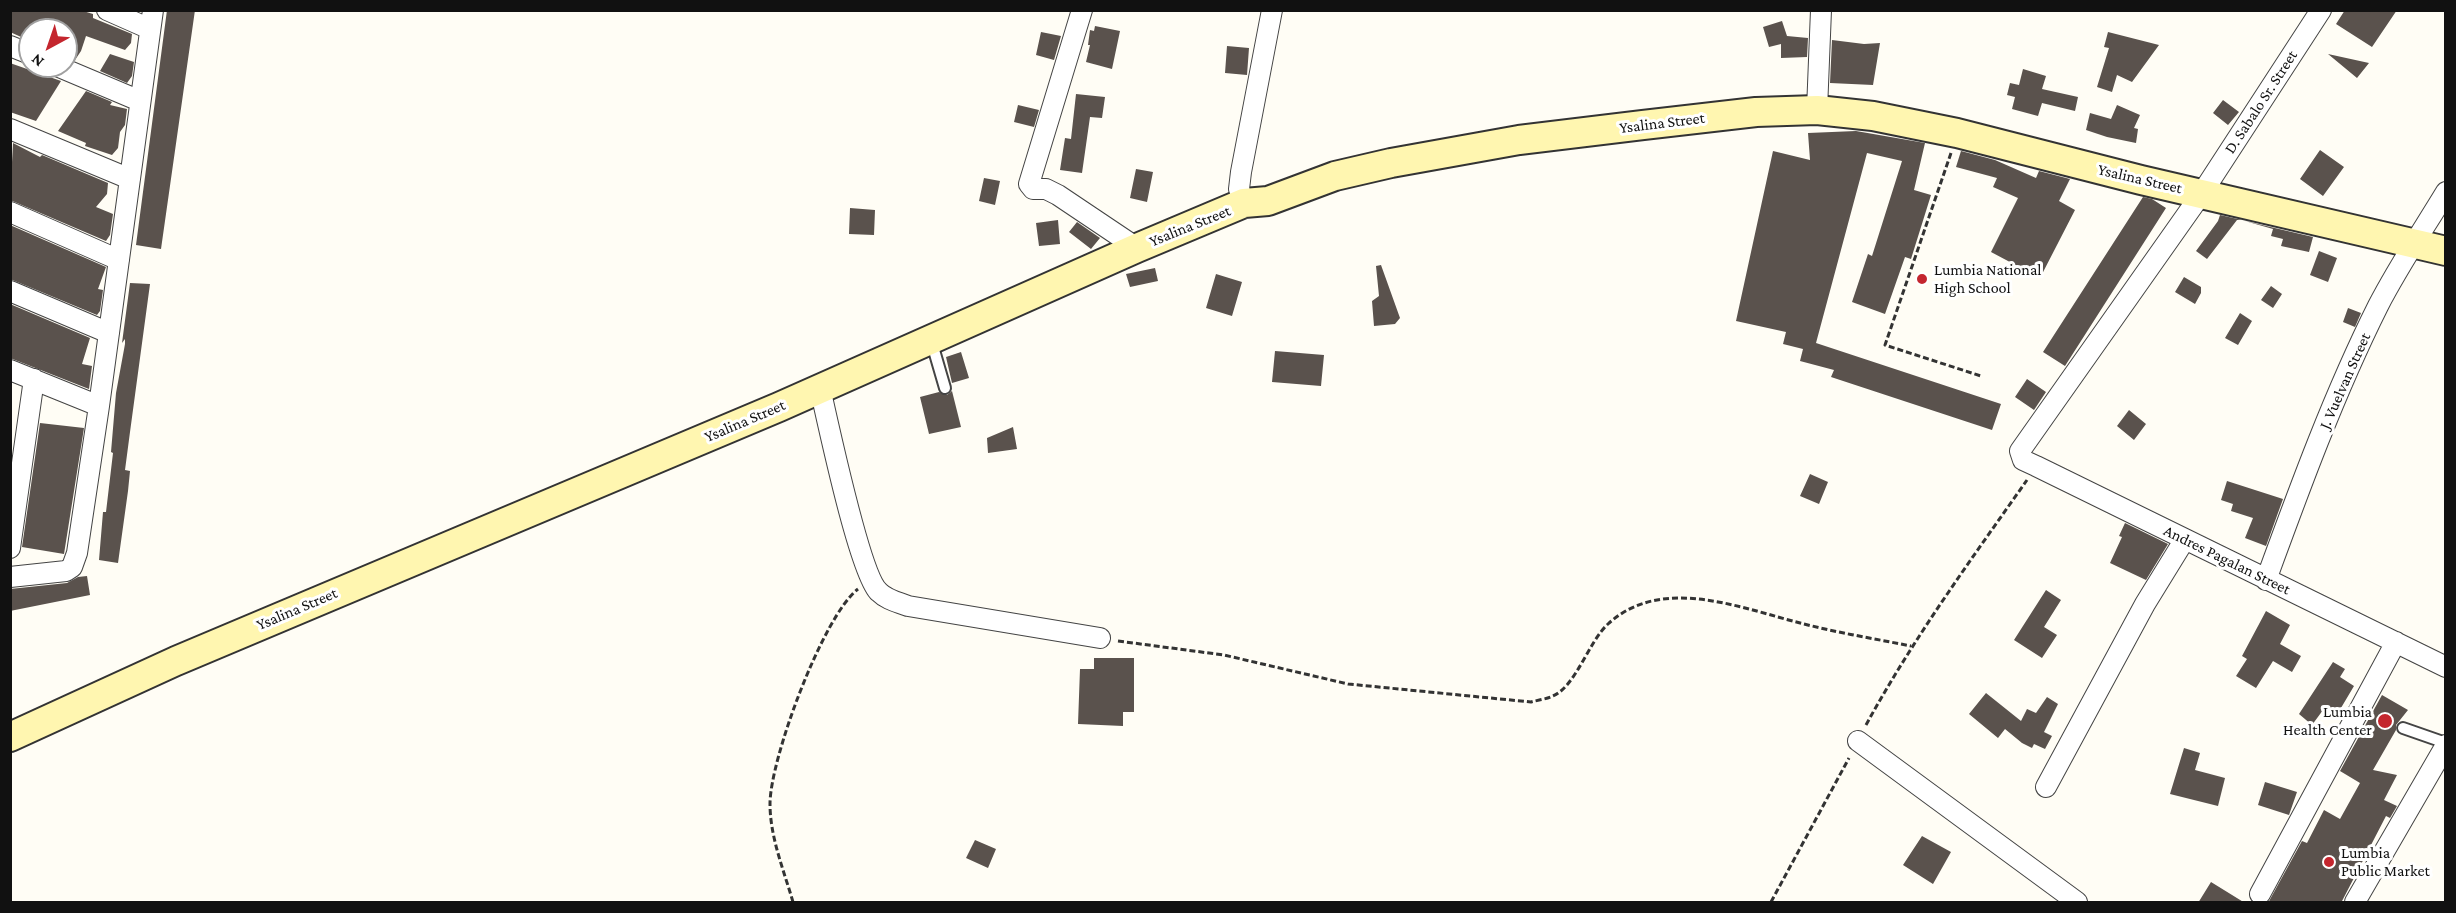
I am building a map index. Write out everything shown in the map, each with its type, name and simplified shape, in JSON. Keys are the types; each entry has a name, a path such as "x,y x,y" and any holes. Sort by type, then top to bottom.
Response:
{"street":[{"path":"10,577 59,573 72,567 77,553 151,20 107,10"},
{"path":"1082,10 1029,184 1033,189 1046,189 1058,195 1137,248"},
{"path":"1244,203 1239,189 1241,172 1272,10"},
{"path":"1817,110 1821,10"},
{"name":"D. Sabalo Sr. Street","path":"2036,466 2023,460 2020,451 2023,444 2202,193 2321,10"},
{"path":"78,75 140,101"},
{"name":"Ysalina Street","path":"10,737 176,661 820,388 1244,203 1268,201 1335,176 1391,163 1509,142 1756,112 1817,110 1873,116 1957,133 2445,251"},
{"path":"10,129 130,178"},
{"name":"J. Vuelvan Street","path":"2266,580 2343,380 2379,304 2445,192"},
{"path":"10,212 119,260"},
{"path":"10,291 109,333"},
{"path":"10,370 99,406"},
{"path":"10,548 19,426 34,379"},
{"path":"820,388 863,562 878,591 908,606 1100,638"},
{"name":"Andres Pagalan Street","path":"2036,466 2445,667"},
{"path":"2046,787 2145,604 2185,539"},
{"path":"2259,894 2396,642"},
{"path":"1858,741 2076,903"},
{"path":"2355,903 2445,744"}],"lane":[{"path":"931,339 945,388"},
{"path":"2403,728 2445,744"}],"path":[{"path":"1957,133 1885,345 1981,376"},
{"path":"1771,903 1911,646 1949,588 2036,466"},
{"path":"793,903 776,847 770,805 775,766 782,738 795,705 840,608 855,590 871,581"},
{"path":"1100,638 1224,655 1348,684 1531,702 1555,696 1570,681 1608,624 1630,610 1661,598 1696,599 1741,606 1805,624 1911,646"}],"building":[{"path":"10,10 80,10 93,14 93,18 132,34 131,43 125,50 86,36 78,56 78,18 18,18 18,36 10,32"},
{"path":"167,10 195,10 161,249 136,245"},
{"path":"2345,10 2397,10 2372,47 2336,24"},
{"path":"1782,21 1787,36 1808,38 1807,57 1781,58 1781,44 1769,47 1763,27"},
{"path":"1095,26 1120,31 1112,69 1086,62 1090,45 1088,45 1090,30 1094,31"},
{"path":"1041,32 1061,36 1054,60 1036,55"},
{"path":"2108,32 2159,45 2132,82 2117,75 2112,92 2097,87 2109,48 2104,47"},
{"path":"1832,40 1864,44 1880,43 1873,85 1830,83"},
{"path":"1227,46 1249,48 1247,75 1225,73"},
{"path":"110,54 134,62 132,76 127,83 100,71"},
{"path":"2328,54 2369,63 2357,78"},
{"path":"10,63 18,66 18,78 52,78 61,81 36,121 10,112"},
{"path":"2023,69 2046,76 2042,89 2078,97 2075,111 2042,103 2038,116 2012,109 2015,97 2007,95 2010,83 2019,85"},
{"path":"86,91 112,102 110,105 127,109 118,148 112,155 85,146 86,143 58,131"},
{"path":"1076,94 1105,97 1102,118 1090,117 1082,173 1060,170 1065,138 1071,139"},
{"path":"2223,100 2239,112 2228,125 2213,113"},
{"path":"1018,105 1039,110 1034,127 1014,122"},
{"path":"2117,105 2140,115 2134,128 2138,129 2136,143 2086,130 2090,113 2111,119"},
{"path":"1856,131 1925,143 1914,190 1931,195 1911,259 1905,257 1885,314 1852,302 1868,254 1872,256 1902,161 1867,153 1816,343 2001,404 1992,430 1831,377 1834,370 1800,361 1803,349 1783,344 1786,332 1736,321 1773,151 1810,160 1808,133"},
{"path":"13,143 40,157 42,155 108,183 107,194 96,207 113,214 110,235 106,241 10,200"},
{"path":"2320,150 2344,167 2323,196 2300,179"},
{"path":"1961,151 1995,160 2036,178 2039,171 2070,179 2059,201 2075,210 2040,278 1991,252 2018,198 1993,187 1997,178 1956,167"},
{"path":"1136,169 1153,172 1147,202 1130,198"},
{"path":"984,178 1000,181 995,205 979,201"},
{"path":"2143,197 2152,199 2166,208 2065,366 2043,352"},
{"path":"850,208 875,210 874,235 849,234"},
{"path":"2220,215 2242,220 2237,220 2207,259 2196,251"},
{"path":"1058,220 1060,244 1039,246 1036,223"},
{"path":"2245,221 2313,237 2309,252 2281,246 2283,239 2271,236 2273,229"},
{"path":"1077,222 1100,238 1091,249 1069,232"},
{"path":"10,225 106,267 98,289 103,290 100,311 97,315 10,279"},
{"path":"2319,251 2337,258 2328,282 2310,275"},
{"path":"1381,265 1400,318 1395,324 1374,326 1372,301 1379,296 1376,266"},
{"path":"1155,268 1158,281 1130,287 1126,274"},
{"path":"1216,274 1242,282 1232,316 1206,308"},
{"path":"2184,277 2201,287 2201,293 2195,304 2175,292"},
{"path":"130,283 150,284 125,470 130,471 118,563 99,560 103,512 106,512 113,453 111,452 116,393 125,344 125,339 122,343"},
{"path":"2271,286 2282,294 2273,308 2261,300"},
{"path":"10,304 90,338 82,364 92,366 89,389 10,358"},
{"path":"2348,308 2361,313 2355,327 2343,322"},
{"path":"2240,313 2252,321 2238,345 2225,338"},
{"path":"1275,351 1324,355 1321,386 1272,382"},
{"path":"961,352 969,378 952,383 946,357"},
{"path":"2027,379 2046,392 2034,410 2015,397"},
{"path":"952,391 961,427 929,434 920,397 939,392 947,395"},
{"path":"2129,410 2146,424 2134,440 2117,426"},
{"path":"40,423 84,428 64,554 22,547"},
{"path":"1013,427 1017,449 988,453 987,438"},
{"path":"1810,474 1828,482 1819,504 1800,496"},
{"path":"2227,481 2283,499 2266,546 2245,538 2253,518 2231,511 2233,504 2221,500"},
{"path":"2125,523 2168,544 2146,580 2110,563 2122,537 2119,536"},
{"path":"87,576 90,595 10,611 10,589 67,583 78,577"},
{"path":"2046,590 2061,600 2044,627 2057,635 2042,658 2014,640"},
{"path":"2266,611 2290,625 2280,644 2301,656 2292,672 2273,661 2256,688 2236,676 2247,659 2242,656"},
{"path":"1094,658 1134,658 1134,712 1123,712 1123,726 1078,724 1080,669 1094,669"},
{"path":"2333,662 2345,669 2340,677 2354,686 2338,713 2326,706 2312,725 2299,714"},
{"path":"1986,693 2021,721 2027,709 2036,713 2047,697 2058,704 2044,732 2052,736 2045,749 2034,744 2032,748 2022,743 2005,729 1998,738 1969,714"},
{"path":"2382,695 2408,710 2396,725 2396,730 2373,770 2397,775 2384,800 2397,806 2390,818 2386,816 2341,903 2268,903 2302,841 2307,843 2324,810 2340,819 2360,783 2340,771"},
{"path":"2184,748 2200,753 2195,770 2225,778 2218,806 2170,794"},
{"path":"2265,782 2297,792 2289,815 2258,805"},
{"path":"1922,836 1951,852 1933,884 1903,865"},
{"path":"975,840 996,849 988,868 966,858"},
{"path":"2211,882 2245,903 2198,903"}],"place":[{"name":"Lumbia National High School","path":"1922,279"},
{"name":"Lumbia Health Center","path":"2385,721"},
{"name":"Lumbia Public Market","path":"2329,862"}]}
